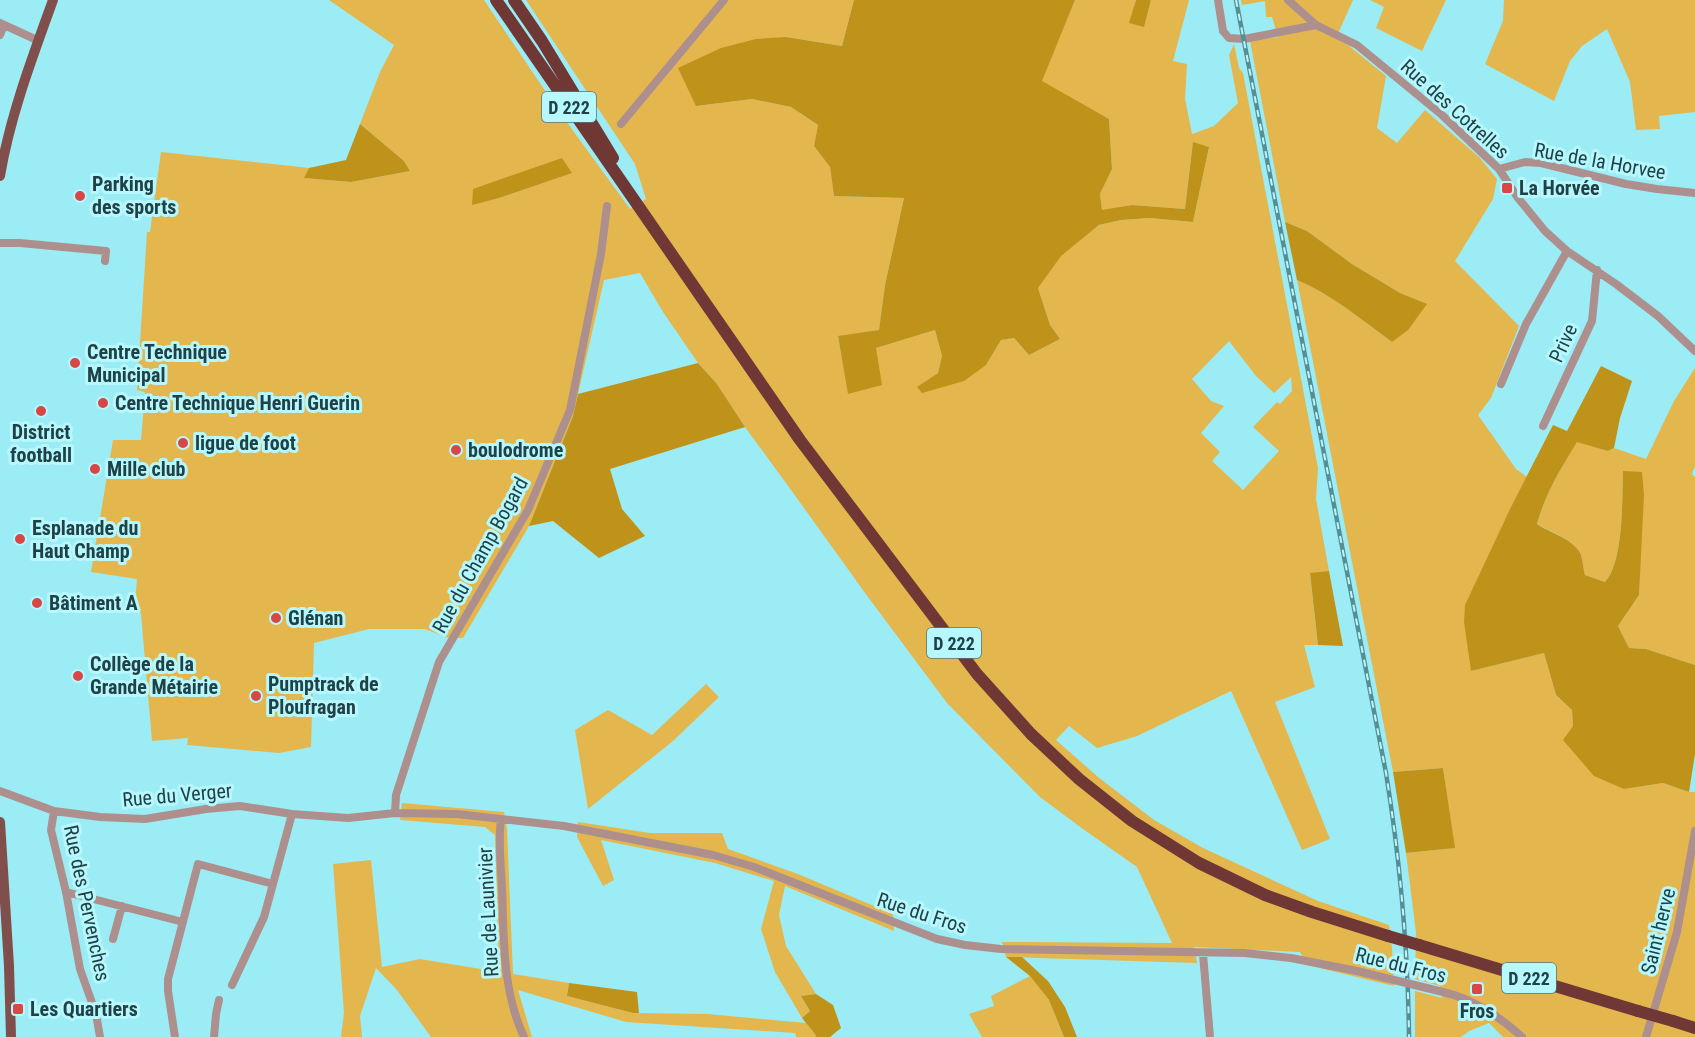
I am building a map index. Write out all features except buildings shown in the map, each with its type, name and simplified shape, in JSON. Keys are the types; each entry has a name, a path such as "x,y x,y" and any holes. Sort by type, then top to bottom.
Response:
{"highway":[{"name":"D 222","path":"514,0 542,41 641,209"},
{"name":"D 222","path":"497,1 800,440 977,674 1031,734 1079,779 1132,821 1199,863 1265,895 1388,936 1695,1028"}],"main road":[{"path":"0,176 4,150 16,106 53,0"},
{"path":"0,822 4,957 11,1037"}],"street":[{"path":"621,124 724,0"},
{"path":"1218,0 1223,31 1229,38 1244,39 1316,25"},
{"name":"Rue des Cotrelles","path":"1288,0 1316,25 1357,45 1442,115 1499,169 1518,198 1545,231 1567,251 1597,270 1658,316 1695,351"},
{"path":"0,34 2,24 39,40"},
{"name":"Rue de la Horvee","path":"1499,169 1525,162 1541,163 1626,184 1695,193"},
{"name":"Rue du Champ Bogard","path":"395,813 396,795 439,662 528,510 570,410 601,255 607,206"},
{"path":"0,243 106,252 105,261"},
{"path":"1501,384 1526,324 1567,251"},
{"name":"Prive","path":"1543,426 1592,321 1597,270"},
{"name":"Rue du Verger","path":"0,791 54,811 100,817 145,819 240,806 292,814 348,818 395,813"},
{"name":"Rue des Pervenches","path":"54,811 51,830 66,892 80,969 96,1014 100,1037"},
{"name":"Rue du Fros","path":"395,813 457,814 564,826 713,855 753,867 937,939 965,945 1001,949 1245,953 1291,958 1357,970 1439,991 1481,1005 1506,1022 1522,1037"},
{"path":"232,985 264,917 292,814"},
{"name":"Rue de Launivier","path":"501,819 505,968 510,993 524,1037"},
{"name":"Saint herve","path":"1646,1037 1677,932 1695,831"},
{"path":"175,1037 168,979 198,864 273,884"},
{"path":"66,892 183,922"},
{"path":"113,939 122,906"},
{"path":"1203,954 1210,1037"},
{"path":"214,1037 219,1000"}],"shaded area":[{"path":"329,0 484,0 558,110 630,209 646,199 635,164 526,0 854,0 842,46 786,37 696,106 752,99 791,107 818,125 814,146 830,167 834,196 904,198 885,285 879,330 838,337 849,394 876,348 935,330 942,356 938,373 918,387 986,365 1001,340 1014,338 1029,355 1060,339 1050,325 1038,288 1060,256 1099,225 1121,220 1150,218 1193,222 1209,147 1193,143 1185,209 1132,205 1102,211 1100,194 1112,169 1109,119 1041,82 1075,0 1136,0 1130,23 1144,26 1151,0 1189,0 1173,61 1187,64 1185,99 1192,134 1214,126 1238,103 1229,55 1234,44 1239,68 1243,73 1318,468 1316,499 1329,571 1310,574 1318,645 1304,645 1315,687 1275,702 1330,839 1302,850 1231,691 1137,736 1097,748 1069,726 1056,740 1098,777 1154,820 1203,848 1318,901 1389,925 1394,986 1307,965 1300,952 1194,947 1197,963 1006,957 1002,942 1172,943 1137,867 1040,797 947,703 745,427 717,384 698,363 640,273 604,280 573,416 529,526 463,638 449,638 425,629 369,629 314,643 311,747 279,753 187,745 188,738 152,741 141,614 135,604 137,579 91,572 113,440 141,440 145,392 137,390 147,232 150,232 161,152 309,168 305,178 351,182 410,171 404,161 360,124 380,72 394,45","holes":["562,158 571,173 499,198 472,204","1229,341 1256,376 1274,393 1291,377 1292,391 1280,404 1277,402 1253,427 1279,451 1243,490 1212,461 1220,452 1201,433 1224,406 1211,401 1192,379"]},
{"path":"854,0 1075,0 1042,81 1109,119 1112,169 1100,194 1102,210 1132,205 1185,209 1193,142 1209,147 1193,222 1150,218 1121,220 1099,225 1061,256 1038,288 1050,325 1060,339 1029,355 1014,338 1001,340 986,365 964,381 922,393 917,387 938,373 942,356 935,330 876,348 882,385 848,394 838,336 879,330 885,285 904,198 834,196 830,167 814,146 818,125 791,107 752,99 696,106 678,68 721,48 756,39 786,37 842,46"},
{"path":"1136,0 1151,0 1144,27 1129,23"},
{"path":"1241,0 1353,0 1336,38 1386,76 1377,128 1397,143 1425,110 1480,158 1497,179 1493,199 1455,261 1519,326 1491,398 1478,415 1516,469 1527,477 1512,505 1471,671 1544,653 1556,695 1572,710 1573,726 1624,789 1663,783 1695,792 1695,1037 1503,1037 1489,1023 1461,1037 1415,1037 1415,991 1442,998 1440,986 1415,979 1416,933 1406,853 1454,848 1443,768 1393,772 1297,280 1334,300 1392,342 1426,304 1400,293 1352,264 1307,231 1285,222 1250,41 1278,37 1272,17 1266,17 1265,1 1242,5"},
{"path":"1370,0 1446,0 1422,51 1376,28 1384,7"},
{"path":"1504,0 1695,0 1695,112 1659,116 1660,129 1636,130 1630,82 1607,29 1582,46 1570,61 1554,101 1485,64 1503,21"},
{"path":"360,124 404,161 410,171 351,182 304,178 309,168 346,160"},
{"path":"562,158 572,173 472,205 473,189"},
{"path":"1285,222 1307,231 1352,264 1400,293 1427,304 1408,330 1392,342 1334,300 1297,280"},
{"path":"698,363 717,384 745,427 610,469 622,509 645,536 599,558 553,521 529,526 573,416 578,394"},
{"path":"1601,366 1632,381 1620,418 1614,448 1608,451 1577,442 1559,471 1537,524 1575,546 1581,556 1585,575 1605,582 1616,560 1619,545 1623,471 1642,472 1644,495 1639,595 1618,626 1629,648 1646,649 1695,665 1695,754 1689,792 1663,783 1624,789 1594,776 1563,740 1573,726 1572,710 1556,695 1544,653 1471,671 1464,622 1465,605 1553,425 1567,431"},
{"path":"1695,368 1695,466 1692,474 1695,477 1695,665 1646,649 1629,648 1618,626 1639,595 1642,473 1623,472 1619,545 1616,560 1605,582 1585,575 1580,553 1575,546 1537,524 1559,471 1577,441 1608,451 1614,448 1646,459 1674,401"},
{"path":"1329,571 1343,646 1318,645 1310,573"},
{"path":"706,684 719,697 673,741 588,809 575,730 608,710 652,735"},
{"path":"1443,768 1455,848 1406,853 1393,772"},
{"path":"402,803 504,812 507,829 513,974 569,983 567,996 633,1013 707,1014 806,1023 816,1037 796,1037 795,1033 626,1022 518,990 532,1037 431,1037 397,990 376,968 360,1016 362,1037 341,1037 344,1013 333,864 371,860 382,967 420,959 499,972 495,835 485,827 400,820"},
{"path":"578,822 650,833 722,833 728,849 798,874 893,914 894,931 785,886 779,915 786,946 816,994 801,996 810,1011 802,1018 775,972 761,929 774,881 715,863 601,840 614,880 603,886 577,837"},
{"path":"1006,957 1022,957 1048,981 1065,1007 1077,1037 1064,1037 1049,1000 1030,976"},
{"path":"1030,976 1049,1000 1064,1037 982,1037 969,1014 994,1006 991,996"},
{"path":"569,983 637,992 639,1013 567,996"},
{"path":"816,994 833,1005 841,1028 830,1037 816,1037 802,1018 810,1011 801,996"}],"railway":[{"path":"1236,0 1386,773 1402,904 1409,1037"}],"place":[{"name":"La Horvée","path":"1507,188"},
{"name":"Parking des sports","path":"80,196"},
{"name":"Centre Technique Municipal","path":"75,363"},
{"name":"Centre Technique Henri Guerin","path":"103,403"},
{"name":"District football","path":"41,411"},
{"name":"ligue de foot","path":"183,443"},
{"name":"boulodrome","path":"456,450"},
{"name":"Mille club","path":"95,469"},
{"name":"Esplanade du Haut Champ","path":"20,539"},
{"name":"Bâtiment A","path":"37,603"},
{"name":"Glénan","path":"276,618"},
{"name":"Collège de la Grande Métairie","path":"78,676"},
{"name":"Pumptrack de Ploufragan","path":"256,696"},
{"name":"Fros","path":"1477,989"},
{"name":"Les Quartiers","path":"18,1009"}]}
